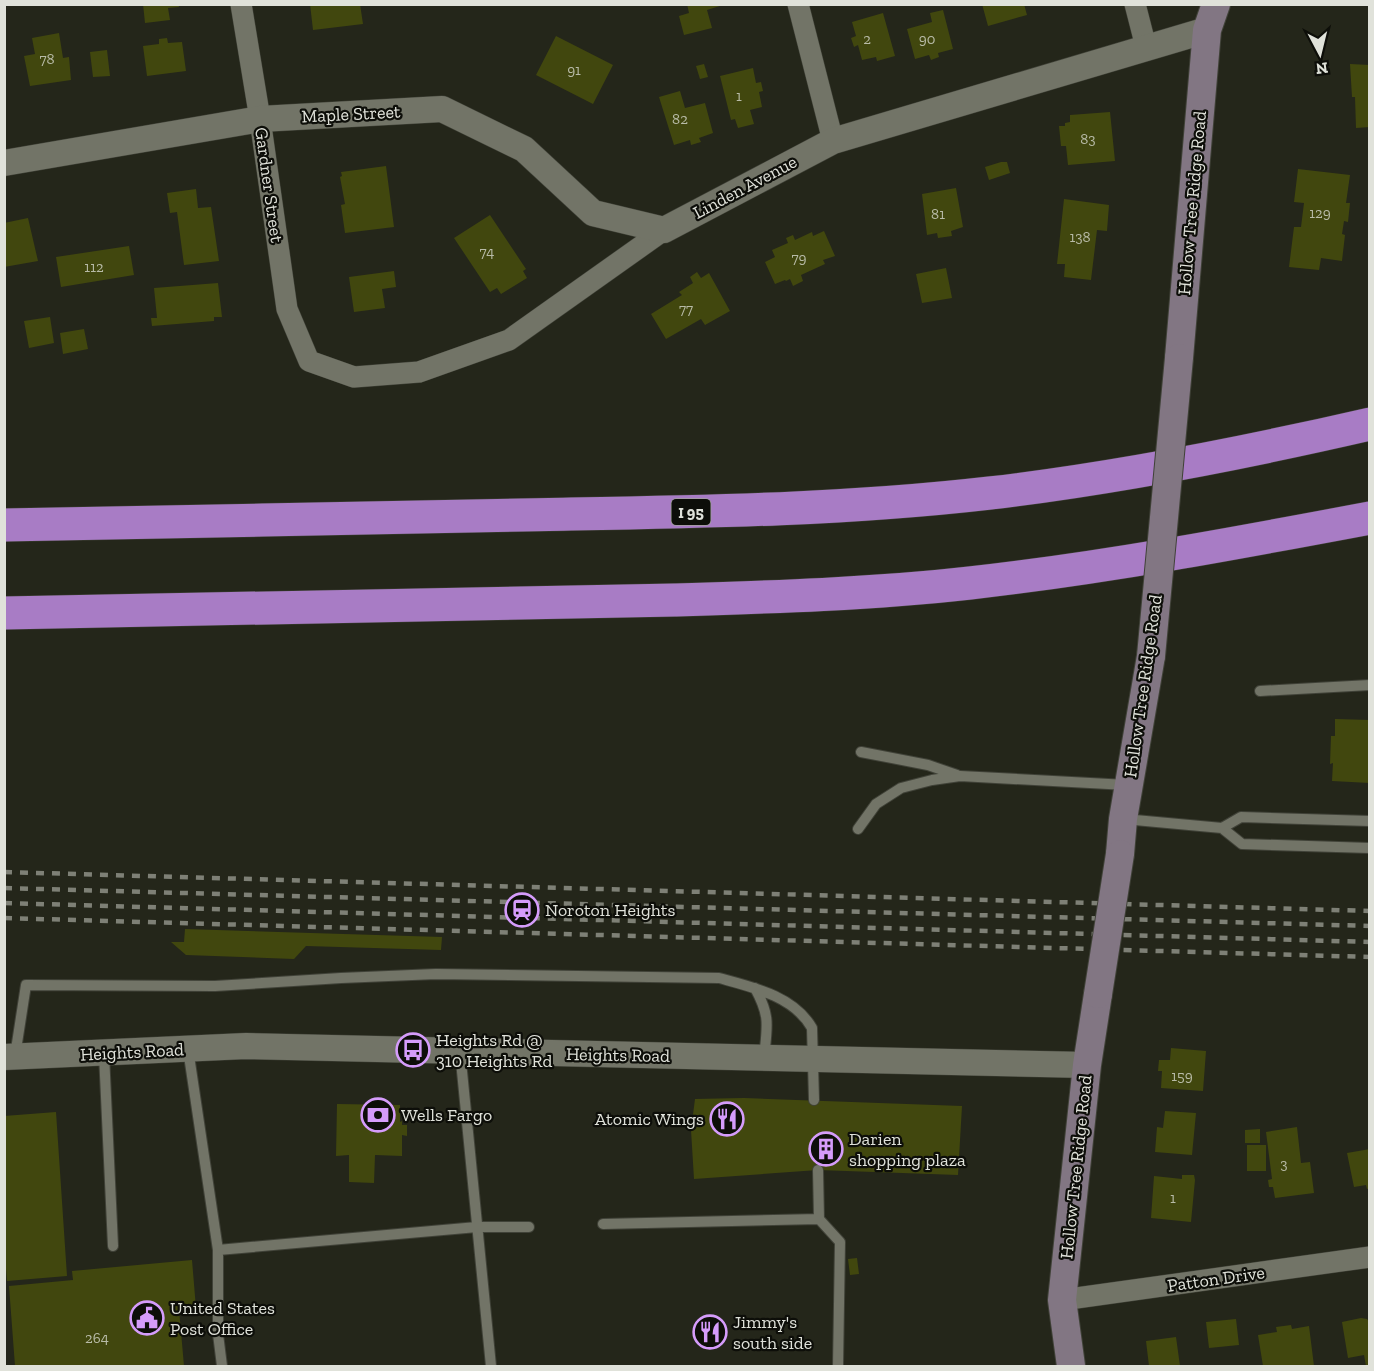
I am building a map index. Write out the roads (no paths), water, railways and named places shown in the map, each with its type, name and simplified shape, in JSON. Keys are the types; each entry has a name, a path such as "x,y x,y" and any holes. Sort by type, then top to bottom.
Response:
{"highway":[{"name":"I 95","path":"4,525 697,512 892,502 990,493 1086,480 1277,445 1370,424"},
{"path":"4,613 675,600 870,591 968,583 1169,556 1370,518"}],"main road":[{"name":"Hollow Tree Ridge Road","path":"1071,1366 1062,1300 1087,1065 1120,854 1123,819 1151,656 1212,17"}],"street":[{"name":"Gardner Street","path":"241,4 260,119 286,309 309,361"},
{"path":"798,4 833,141"},
{"path":"1136,4 1146,47"},
{"name":"Linden Avenue","path":"309,361 354,376 419,372 510,340 664,230 833,141 1146,47 1212,17"},
{"name":"Maple Street","path":"4,163 260,119 442,109 524,149 593,213 664,230"},
{"name":"Heights Road","path":"10,1057 246,1046 1087,1065"},
{"name":"Patton Drive","path":"1062,1300 1370,1257"}],"lane":[{"path":"1260,691 1370,685"},
{"path":"861,752 928,765 960,776"},
{"path":"858,829 876,804 901,788 960,776 1129,785"},
{"path":"1222,828 1241,817 1370,821"},
{"path":"1123,819 1222,828 1242,844 1370,848"},
{"path":"10,1057 26,985 215,986 436,974 719,978 755,987 786,1002 806,1018 812,1029 814,1100"},
{"path":"755,987 765,1005 768,1017 764,1058"},
{"path":"188,1050 218,1250 218,1334 222,1366"},
{"path":"460,1051 491,1366"},
{"path":"104,1054 113,1246"},
{"path":"818,1170 819,1219 840,1242 838,1366"},
{"path":"603,1224 819,1219"},
{"path":"218,1250 477,1227 529,1227"}],"railway":[{"path":"4,872 1370,911"},
{"path":"4,888 1370,926"},
{"path":"4,903 1370,942"},
{"path":"4,918 1370,957"}],"place":[{"name":"Noroton Heights","path":"522,910"},
{"name":"Heights Rd @ 310 Heights Rd","path":"413,1050"},
{"name":"Wells Fargo","path":"378,1115"},
{"name":"Atomic Wings","path":"727,1119"},
{"name":"Darien shopping plaza","path":"826,1149"},
{"name":"United States Post Office","path":"147,1318"},
{"name":"Jimmy's south side","path":"710,1332"}]}
